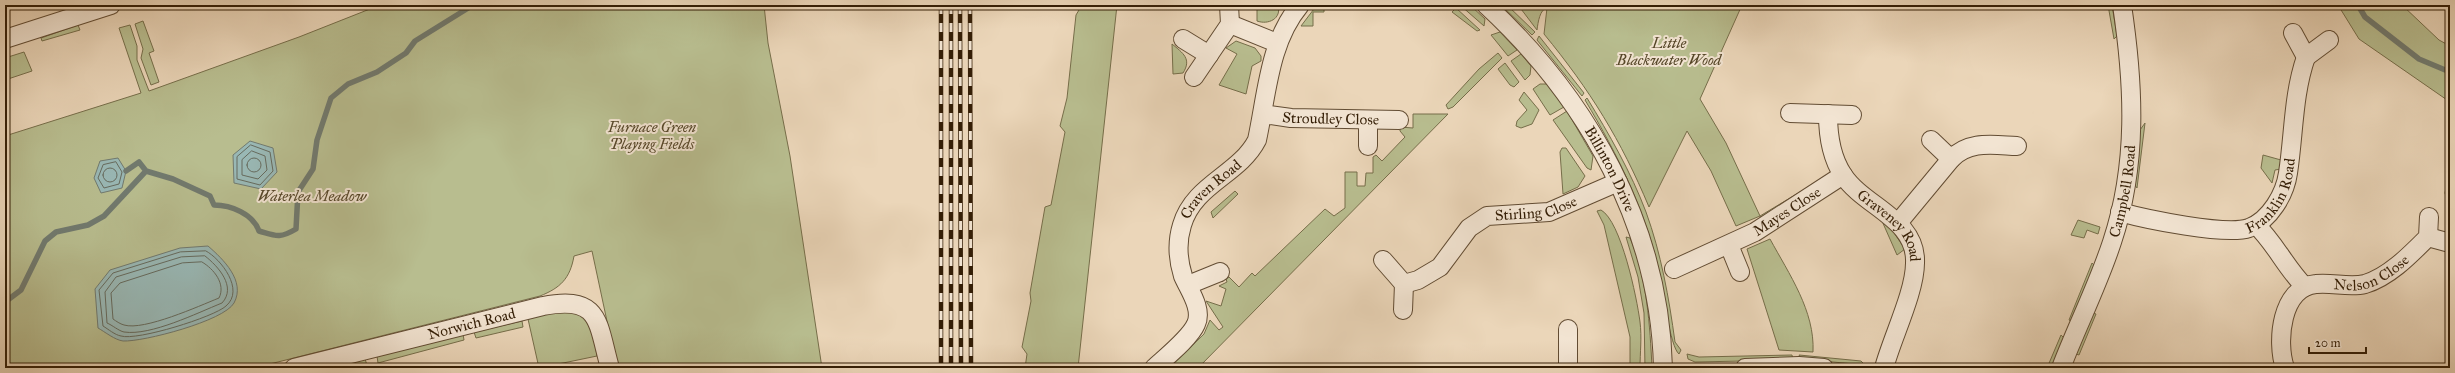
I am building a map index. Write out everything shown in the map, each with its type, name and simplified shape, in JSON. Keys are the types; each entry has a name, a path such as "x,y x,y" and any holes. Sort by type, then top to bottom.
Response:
{"street":[{"path":"5,39 111,5"},
{"path":"1194,77 1230,24 1230,5"},
{"name":"Craven Road","path":"1154,368 1196,326 1197,309 1180,266 1179,246 1185,216 1202,192 1246,157 1252,149 1263,114 1277,43 1287,22 1300,5"},
{"name":"Billinton Drive","path":"1486,5 1527,44 1548,69 1588,124 1618,182 1645,250 1659,318 1662,368"},
{"name":"Campbell Road","path":"2061,368 2112,242 2130,165 2133,113 2131,70 2122,5"},
{"path":"1230,24 1277,43"},
{"path":"2293,33 2306,57 2329,40"},
{"path":"1183,39 1209,55"},
{"name":"Franklin Road","path":"2120,212 2162,222 2227,230 2248,228 2256,225 2276,204 2285,186 2299,80 2306,57"},
{"path":"1790,113 1852,114"},
{"name":"Stroudley Close","path":"1263,114 1291,118 1398,120"},
{"name":"Graveney Road","path":"1828,114 1832,152 1843,175 1859,192 1898,223 1912,242 1916,262 1915,272 1884,368"},
{"path":"1368,120 1368,146"},
{"path":"1931,140 1951,159"},
{"path":"1898,223 1956,154 1973,144 2017,146"},
{"name":"Mayes Close","path":"1674,269 1729,245 1779,219 1843,175"},
{"name":"Stirling Close","path":"1404,284 1418,280 1440,267 1469,228 1488,216 1549,212 1618,182"},
{"path":"2429,217 2428,237 2450,242"},
{"path":"2256,225 2275,246 2297,280 2305,287 2296,295 2284,318 2281,347 2285,368"},
{"name":"Nelson Close","path":"2305,287 2316,284 2364,284 2378,278 2408,256 2428,237"},
{"path":"1729,245 1740,272"},
{"path":"1383,260 1404,284 1403,310"},
{"path":"1188,285 1220,272"},
{"name":"Norwich Road","path":"294,368 543,306 571,303 583,306 592,314 610,368"},
{"path":"1568,329 1568,368"},
{"path":"1746,368 1824,368"}],"green space":[{"path":"380,5 764,5 768,43 790,156 822,368 617,368 592,251 574,256 570,271 563,282 553,290 540,296 254,368 5,368 5,136 141,93 119,28 130,25 137,46 137,60 149,91 299,37"},
{"path":"1082,5 1117,5 1078,368 1025,368 1027,354 1022,347 1031,301 1030,293 1045,207 1051,205 1065,132 1060,126 1067,98 1076,15"},
{"path":"1257,5 1278,5 1278,14 1273,20 1270,21 1257,21"},
{"path":"1317,5 1324,5 1324,12 1313,12 1313,26 1301,26"},
{"path":"1460,5 1470,5 1485,19 1484,26"},
{"path":"1501,5 1507,5 1535,32 1532,35"},
{"name":"Little Blackwater Wood","path":"1518,5 1742,5 1700,99 1726,143 1760,216 1736,226 1711,171 1687,131 1649,207 1616,138 1603,116 1576,75 1544,34 1547,8 1541,13 1537,30"},
{"path":"2108,5 2112,5 2117,36 2114,39"},
{"path":"2338,5 2402,5 2439,40 2450,46 2450,102 2359,39"},
{"path":"1456,8 1480,30 1477,31 1452,12"},
{"path":"143,21 154,51 149,53 159,82 151,85 141,58 143,49 135,24"},
{"path":"78,25 80,30 42,41 41,38"},
{"path":"1500,32 1517,50 1508,56 1491,35"},
{"path":"1539,36 1584,93 1582,96 1537,40"},
{"path":"1236,41 1255,48 1261,56 1261,61 1252,66 1246,94 1219,85 1237,54 1226,48"},
{"path":"1172,44 1183,53 1185,57 1187,64 1183,73 1173,74"},
{"path":"24,52 32,71 5,80 5,58"},
{"path":"1498,53 1502,58 1453,107 1448,109 1446,105 1479,69"},
{"path":"1521,54 1531,66 1530,75 1525,80 1511,61"},
{"path":"1505,63 1519,82 1514,87 1510,85 1498,69"},
{"path":"1540,84 1547,84 1564,107 1550,115 1533,89"},
{"path":"1524,92 1539,110 1532,124 1521,128 1516,126 1517,121 1527,110 1519,100"},
{"path":"1587,98 1634,182 1646,212 1660,260 1675,342 1681,350 1679,354 1670,330 1660,275 1654,252 1639,206 1620,163 1585,100"},
{"path":"1567,111 1593,156 1591,170 1587,168 1553,120"},
{"path":"1413,114 1448,114 1198,368 1169,368 1204,334 1210,320 1219,330 1223,327 1206,301 1221,306 1226,289 1219,286 1227,282 1226,279 1229,277 1239,287 1252,273 1255,276 1325,209 1334,216 1345,208 1345,172 1357,172 1357,186 1365,186 1366,173 1373,173 1373,157 1376,155 1382,161 1405,137 1400,131 1400,127 1413,128"},
{"path":"2145,123 2137,188 2134,184 2140,130"},
{"path":"1562,148 1566,148 1585,176 1578,187 1563,194 1560,152"},
{"path":"2263,155 2281,160 2281,169 2275,170 2272,183 2261,168"},
{"path":"2450,166 2450,210 2445,193"},
{"path":"1810,186 1762,220 1760,216"},
{"path":"1235,191 1238,194 1213,218 1211,212"},
{"path":"1601,210 1608,217 1615,229 1632,279 1641,328 1640,368 1630,368 1630,337 1604,225 1597,211"},
{"path":"2078,220 2100,227 2098,234 2087,230 2084,238 2071,235"},
{"path":"1882,221 1890,227 1905,249 1897,255"},
{"path":"1626,237 1630,238 1636,253 1644,285 1649,319 1652,368 1645,368 1644,313 1638,277"},
{"path":"1770,239 1792,279 1805,307 1813,337 1813,352 1779,350 1747,249"},
{"path":"2092,263 2095,266 2072,322 2069,320"},
{"path":"555,312 572,312 580,315 584,319 591,331 597,356 539,368 528,319"},
{"path":"2093,313 2096,314 2079,355 2076,354"},
{"path":"522,321 523,327 476,338 474,332"},
{"path":"463,334 464,340 378,363 377,356"},
{"path":"2061,335 2065,339 2053,368 2047,368"},
{"path":"1687,354 1699,357 1792,355 1793,360 1695,362 1688,359"},
{"path":"1799,355 1861,361 1865,365 1801,359"},
{"path":"365,359 367,365 356,368 327,368"}],"water":[{"path":"250,141 273,148 277,172 261,189 234,183 233,155"},
{"path":"118,158 126,171 122,188 101,193 94,178 100,161"},
{"path":"208,246 226,264 235,279 237,295 234,303 227,310 215,317 182,329 133,340 123,341 113,338 98,328 95,289 110,270 180,248"}],"waterway":[{"path":"126,171 139,162 146,171 173,179 210,196 214,205 221,205 247,215 259,231 278,236 290,232 296,229 298,192 313,169 317,140 331,98 348,84 377,72 406,53 415,41 473,5"},
{"path":"2358,5 2365,17 2419,59 2450,72"},
{"path":"5,302 21,290 45,241 56,232 88,225 104,216 146,171"}],"railway":[{"path":"941,5 941,368"},
{"path":"951,5 951,368"},
{"path":"960,5 961,368"},
{"path":"970,5 971,368"}],"park label":[{"name":"Furnace Green Playing Fields","path":"652,136"},
{"name":"Waterlea Meadow","path":"312,196"}]}
